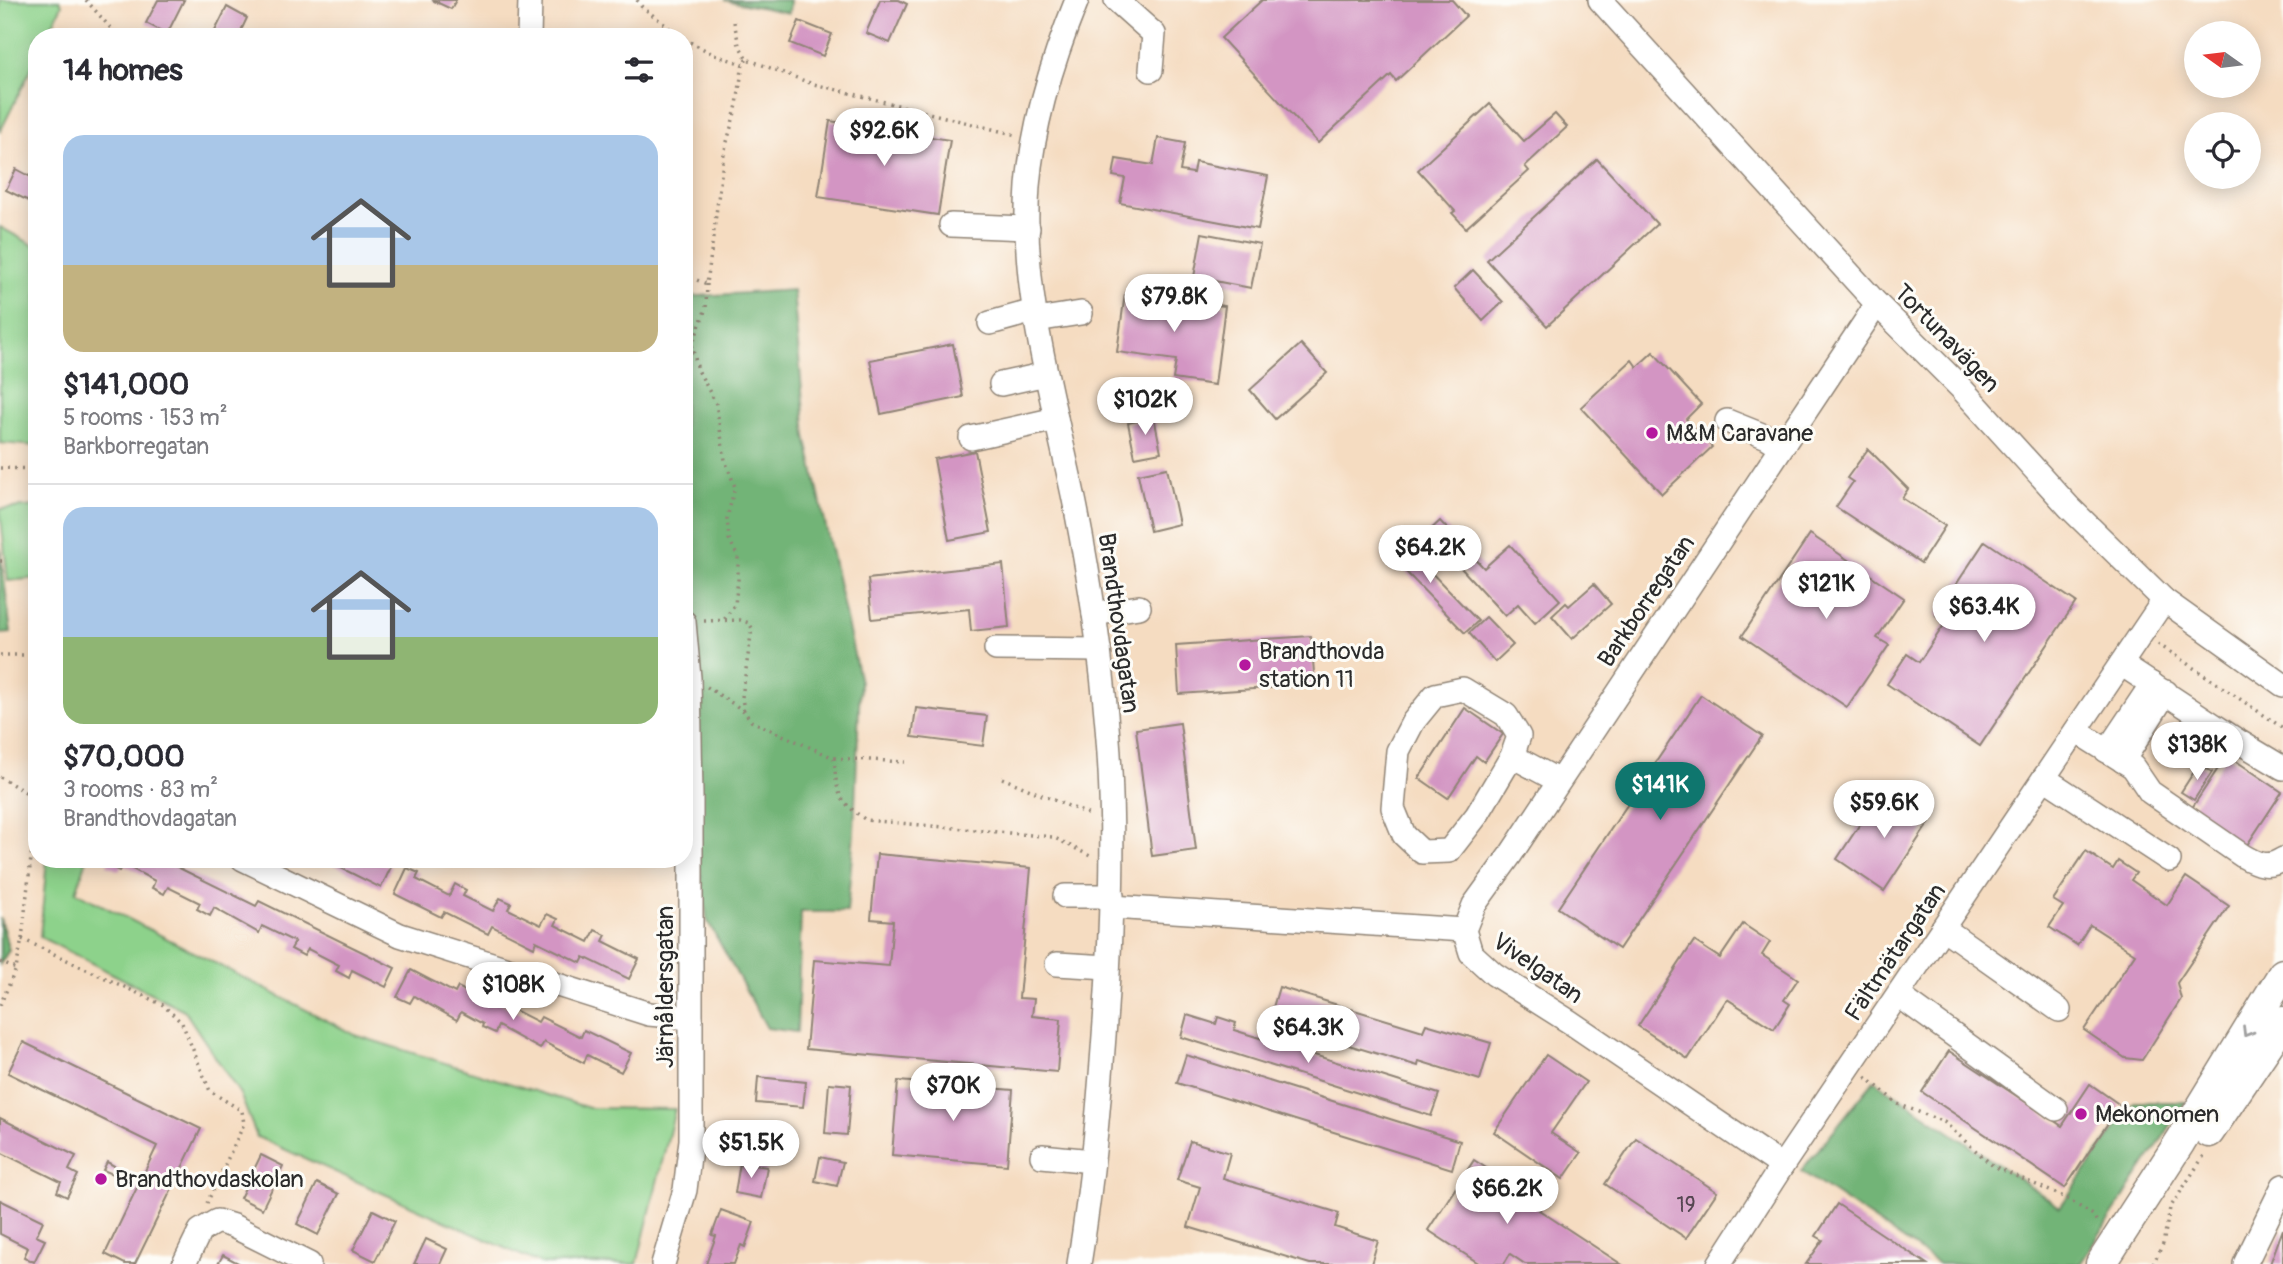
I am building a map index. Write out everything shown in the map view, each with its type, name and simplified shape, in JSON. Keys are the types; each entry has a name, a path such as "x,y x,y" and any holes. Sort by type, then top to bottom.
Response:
{"main road":[{"path":"2111,1258 2283,974"},
{"path":"2111,1258 2153,1214 2283,1022"}],"street":[{"path":"528,28 530,0"},
{"name":"Brandthovdagatan","path":"1077,0 1052,63 1035,139 1028,186 1028,228 1035,315 1076,510 1094,614 1107,728 1112,902 1092,1161 1079,1264"},
{"path":"1116,0 1154,34 1151,70"},
{"name":"Tortunavägen","path":"1600,0 1877,304 1960,387 2068,507 2164,600 2283,685"},
{"path":"951,225 1028,228"},
{"name":"Barkborregatan","path":"1464,930 1474,905 1877,304"},
{"path":"990,323 1035,315 1081,313"},
{"path":"1001,384 1046,374"},
{"path":"971,438 1056,419"},
{"path":"1727,421 1767,437 1781,446"},
{"name":"Fältmätargatan","path":"1719,1264 2164,600"},
{"path":"1094,614 1139,607"},
{"path":"996,649 1099,650"},
{"path":"2120,664 2283,768"},
{"path":"2115,756 2159,688"},
{"path":"1463,689 1506,715 1519,736 1512,756 1477,815 1449,851 1422,852 1404,835 1393,808 1398,751 1413,722 1435,695 1463,689"},
{"path":"2076,731 2133,767 2150,792 2243,856 2258,865 2271,865 2283,859"},
{"path":"1512,756 1559,780"},
{"path":"2044,778 2169,860"},
{"path":"262,868 400,935 649,1014 691,1018"},
{"name":"Järnåldersgatan","path":"663,1264 685,1190 691,1147 689,868"},
{"name":"Vivelgatan","path":"1065,896 1464,930 1471,953 1494,974 1783,1166"},
{"path":"1943,928 2059,1010"},
{"path":"1057,964 1108,967"},
{"path":"1898,995 2056,1109"},
{"path":"1042,1156 1092,1161"},
{"path":"2245,1264 2283,1186"},
{"path":"184,1264 204,1228 217,1221 233,1226 309,1264"}],"path":[{"path":"86,0 111,28"},
{"path":"638,0 641,6 670,28"},
{"path":"734,22 739,44 747,59 810,83 1035,139"},
{"path":"693,43 715,55 743,64"},
{"path":"693,343 706,308 724,153 737,105 743,64 747,59"},
{"path":"693,279 707,284"},
{"path":"693,350 698,370 716,404 725,460 735,487 727,518 729,539 738,557 738,580 736,604 724,620"},
{"path":"0,468 28,469"},
{"path":"694,622 740,620 749,623 752,628 742,697 744,711"},
{"path":"2141,633 2283,727"},
{"path":"0,655 28,657"},
{"path":"693,680 718,692 744,711 751,721 834,758 905,762"},
{"path":"834,758 836,790 847,807 866,820 1053,837 1093,857 1111,859"},
{"path":"0,776 28,796"},
{"path":"1002,778 1110,824"},
{"path":"0,1005 16,969 30,868"},
{"path":"22,939 163,1004 183,1023 210,1091 242,1111 244,1124 198,1222 204,1228"},
{"path":"0,962 16,969"},
{"path":"1851,1065 1898,1104 1944,1122 1993,1167 2066,1198 2093,1215 2111,1258"},
{"path":"2153,1264 2163,1244 2170,1208"}],"green space":[{"path":"0,0 60,0 62,5 51,28 28,28 28,75 0,132"},
{"path":"724,0 790,0 789,13"},
{"path":"0,227 28,242 28,445 0,443"},
{"path":"793,290 806,436 860,682 854,832 847,912 801,912 797,1032 767,1028 707,920 693,814 693,296"},
{"path":"28,507 28,579 8,581 0,509"},
{"path":"0,548 11,633 0,634"},
{"path":"46,868 84,868 76,892 355,1035 589,1108 675,1109 637,1264 541,1264 257,1137 240,1094 184,1010 40,937"},
{"path":"0,918 9,950 0,964"},
{"path":"1874,1080 2060,1207 2134,1102 2186,1102 2080,1264 1939,1264 1801,1171"}],"building":[{"path":"158,0 184,0 170,28 156,28 146,23"},
{"path":"432,0 456,0 451,9"},
{"path":"880,0 899,0 907,4 890,43 866,33"},
{"path":"1262,0 1452,0 1466,16 1396,81 1391,75 1318,143 1221,38"},
{"path":"227,7 247,18 242,28 216,28"},
{"path":"799,21 832,34 823,56 790,43"},
{"path":"1490,104 1524,141 1555,114 1567,127 1525,166 1529,171 1466,228 1452,213 1455,211 1418,170"},
{"path":"830,121 950,140 938,215 818,197"},
{"path":"1158,138 1185,143 1180,171 1193,173 1195,162 1268,176 1258,229 1120,203 1125,178 1113,176 1116,159 1153,165"},
{"path":"1597,159 1657,224 1547,326 1487,260"},
{"path":"16,169 28,175 28,201 6,190"},
{"path":"1202,233 1260,244 1251,288 1194,277"},
{"path":"1473,270 1503,302 1483,321 1454,288"},
{"path":"1125,293 1225,306 1215,385 1173,379 1176,360 1117,352"},
{"path":"953,344 963,397 881,414 870,360"},
{"path":"1301,344 1327,373 1275,419 1250,390"},
{"name":"M&M Caravane","path":"1653,352 1701,404 1686,419 1712,447 1662,494 1581,407 1632,360 1637,367"},
{"path":"1154,417 1161,452 1135,457 1128,423"},
{"path":"1868,449 1908,489 1902,498 1945,526 1921,563 1836,507 1853,482 1847,478"},
{"path":"975,451 991,532 949,540 934,459"},
{"path":"1167,468 1179,524 1150,531 1138,474"},
{"path":"1440,521 1484,568 1510,545 1560,600 1535,623 1518,604 1505,616 1428,532"},
{"path":"1810,534 1904,598 1877,638 1889,645 1847,707 1742,636"},
{"path":"1396,536 1478,621 1465,633 1383,548"},
{"path":"1985,541 2076,602 1980,746 1887,684 1907,654 1919,662 1946,622 1936,615"},
{"path":"1003,564 1009,627 971,631 969,609 872,619 868,579"},
{"path":"1594,584 1611,604 1572,639 1552,616 1566,603 1569,606"},
{"path":"1486,617 1513,645 1495,662 1469,633"},
{"name":"Brandthovda station 11","path":"1311,636 1315,685 1179,694 1176,645"},
{"path":"1701,695 1762,736 1619,949 1558,908"},
{"path":"916,708 987,716 983,746 912,737"},
{"path":"1465,708 1503,734 1484,762 1476,756 1448,798 1419,778"},
{"path":"1180,723 1196,850 1152,856 1136,729"},
{"path":"2227,755 2282,792 2245,848 2190,811"},
{"path":"2199,764 2212,772 2194,800 2181,792"},
{"path":"1883,789 1930,821 1884,891 1837,859"},
{"path":"2086,851 2113,869 2118,861 2136,873 2131,880 2167,905 2186,877 2229,906 2177,983 2181,999 2142,1060 2125,1058 2084,1030 2135,954 2090,925 2077,945 2049,927 2063,906 2053,900"},
{"path":"877,854 1031,868 1019,998 1034,999 1032,1016 1061,1019 1057,1072 806,1049 814,960 889,966 893,921 871,919"},
{"path":"131,868 179,868 256,906 259,901 395,968 386,987 352,970 349,978 336,971 339,965 308,949 304,956 291,949 295,942 262,926 259,933 214,908 210,916 197,909 200,903 168,887 164,894 152,888 155,881"},
{"path":"341,868 391,868 381,888"},
{"path":"407,868 419,873 416,879 449,896 455,884 466,890 463,896 493,911 500,898 511,903 508,909 541,925 547,914 558,919 555,925 589,942 595,930 606,935 603,941 639,959 629,979 584,957 581,963 536,941 534,947 492,926 488,934 444,912 441,917 395,894"},
{"path":"1743,924 1770,942 1762,955 1798,979 1784,1000 1790,1004 1774,1029 1727,999 1688,1059 1638,1026 1694,941 1720,958"},
{"path":"411,970 455,993 458,987 493,1005 495,1000 538,1022 541,1017 581,1037 584,1030 631,1053 621,1072 587,1055 584,1063 544,1042 540,1049 498,1026 495,1033 461,1012 457,1020 414,996 410,1003 397,997"},
{"path":"1279,987 1423,1031 1426,1024 1491,1043 1480,1080 1419,1061 1418,1066 1269,1021"},
{"path":"1187,1015 1216,1024 1218,1017 1236,1023 1234,1030 1439,1094 1431,1116 1181,1037"},
{"path":"23,1042 201,1129 135,1264 125,1264 105,1254 157,1146 8,1073"},
{"path":"1949,1051 2062,1126 2090,1084 2120,1105 2065,1188 1922,1092"},
{"path":"1186,1055 1460,1141 1452,1169 1177,1083"},
{"path":"1546,1055 1586,1082 1551,1133 1581,1153 1563,1179 1494,1132"},
{"path":"758,1077 806,1082 803,1107 756,1103"},
{"path":"898,1081 1013,1090 1007,1165 892,1155"},
{"path":"829,1083 851,1085 847,1135 825,1133"},
{"path":"0,1118 76,1156 69,1170 78,1175 67,1197 57,1192 61,1182 0,1152"},
{"path":"1636,1138 1717,1192 1686,1238 1605,1184"},
{"path":"1190,1141 1230,1153 1223,1178 1339,1213 1335,1227 1378,1241 1371,1264 1310,1264 1188,1227 1200,1187 1177,1180"},
{"path":"261,1155 283,1166 262,1209 240,1198"},
{"path":"820,1157 843,1162 837,1186 815,1181"},
{"path":"1474,1160 1543,1205 1539,1210 1621,1264 1525,1264 1510,1254 1504,1264 1480,1264 1428,1230"},
{"path":"107,1162 118,1168 115,1175 103,1170"},
{"path":"740,1163 767,1167 761,1198 735,1193"},
{"path":"317,1183 339,1194 318,1235 297,1224"},
{"path":"0,1200 43,1221 36,1236 45,1240 34,1262 24,1257 28,1248 0,1234"},
{"path":"1837,1204 1927,1264 1806,1264 1823,1240 1816,1236"},
{"path":"373,1210 395,1221 375,1261 353,1250"},
{"path":"721,1210 754,1222 745,1247 741,1245 734,1264 706,1264 716,1236 712,1235"},
{"path":"2283,1229 2283,1264 2270,1264"},
{"path":"426,1239 447,1249 440,1264 414,1264"},
{"path":"223,1255 240,1264 218,1264"}],"place":[{"name":"M&M Caravane","path":"1652,433"},
{"name":"Brandthovda station 11","path":"1245,665"},
{"name":"Mekonomen","path":"2081,1114"},
{"name":"Brandthovdaskolan","path":"101,1179"}]}
